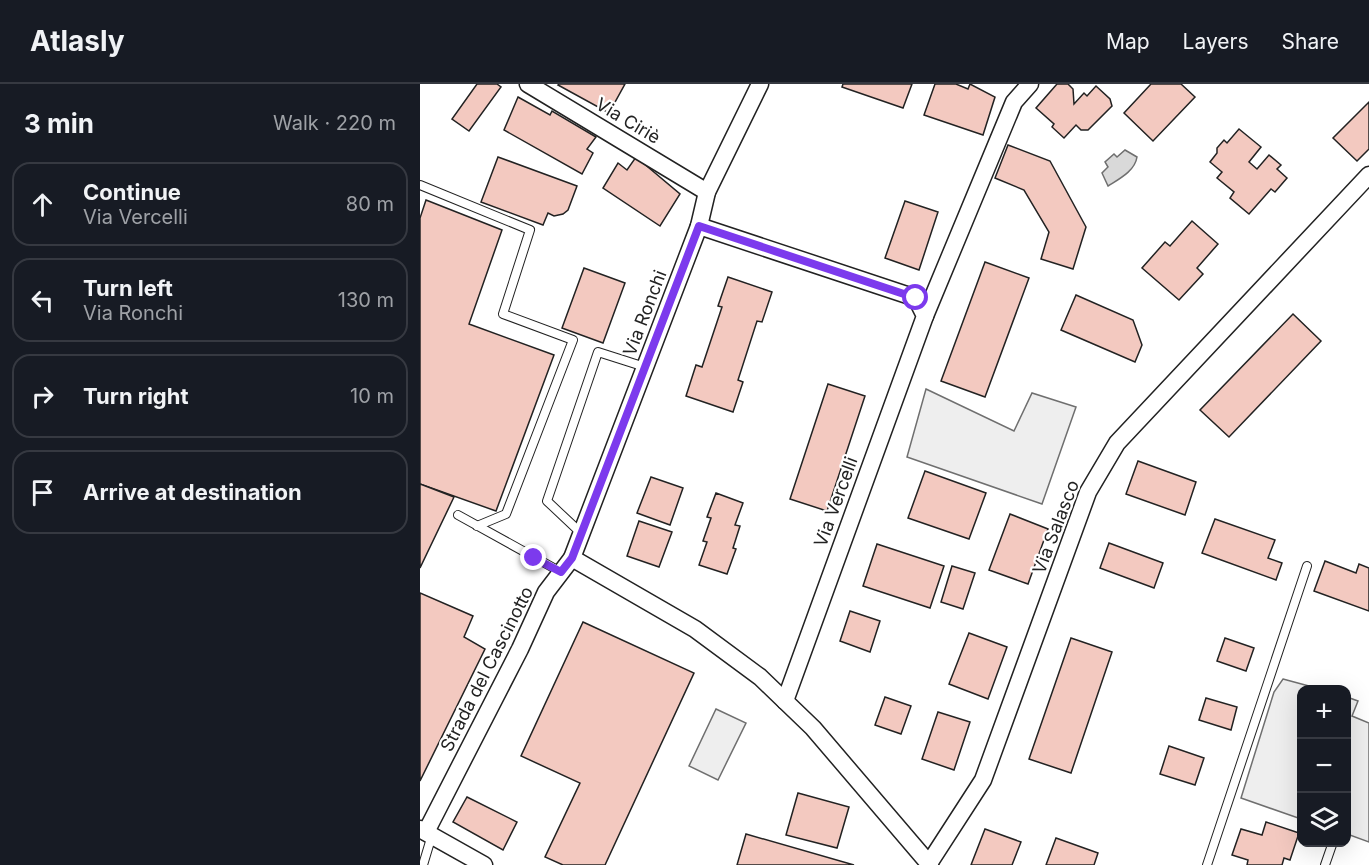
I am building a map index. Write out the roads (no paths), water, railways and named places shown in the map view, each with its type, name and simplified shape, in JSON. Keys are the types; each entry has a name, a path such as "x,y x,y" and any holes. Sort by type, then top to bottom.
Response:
{"street":[{"name":"Via Ciriè","path":"528,84 708,192"},
{"name":"Via Ronchi","path":"572,558 699,226 708,192 760,84"},
{"name":"Via Vercelli","path":"785,701 924,316 1014,102 1030,84"},
{"name":"Via Salasco","path":"929,865 983,780 1088,492 1117,443 1369,175"},
{"path":"699,226 916,298 924,316"},
{"path":"572,558 695,629 759,676 813,728 929,865"},
{"name":"Strada del Cascinotto","path":"426,832 546,592 572,558"},
{"path":"426,832 484,865"}],"lane":[{"path":"420,185 530,230 503,314 573,340 506,514 477,525"},
{"path":"582,534 547,501 598,352 645,367"},
{"path":"458,515 561,572"},
{"path":"1207,865 1307,566"},
{"path":"423,865 426,832"},
{"path":"1325,865 1332,847"}]}
